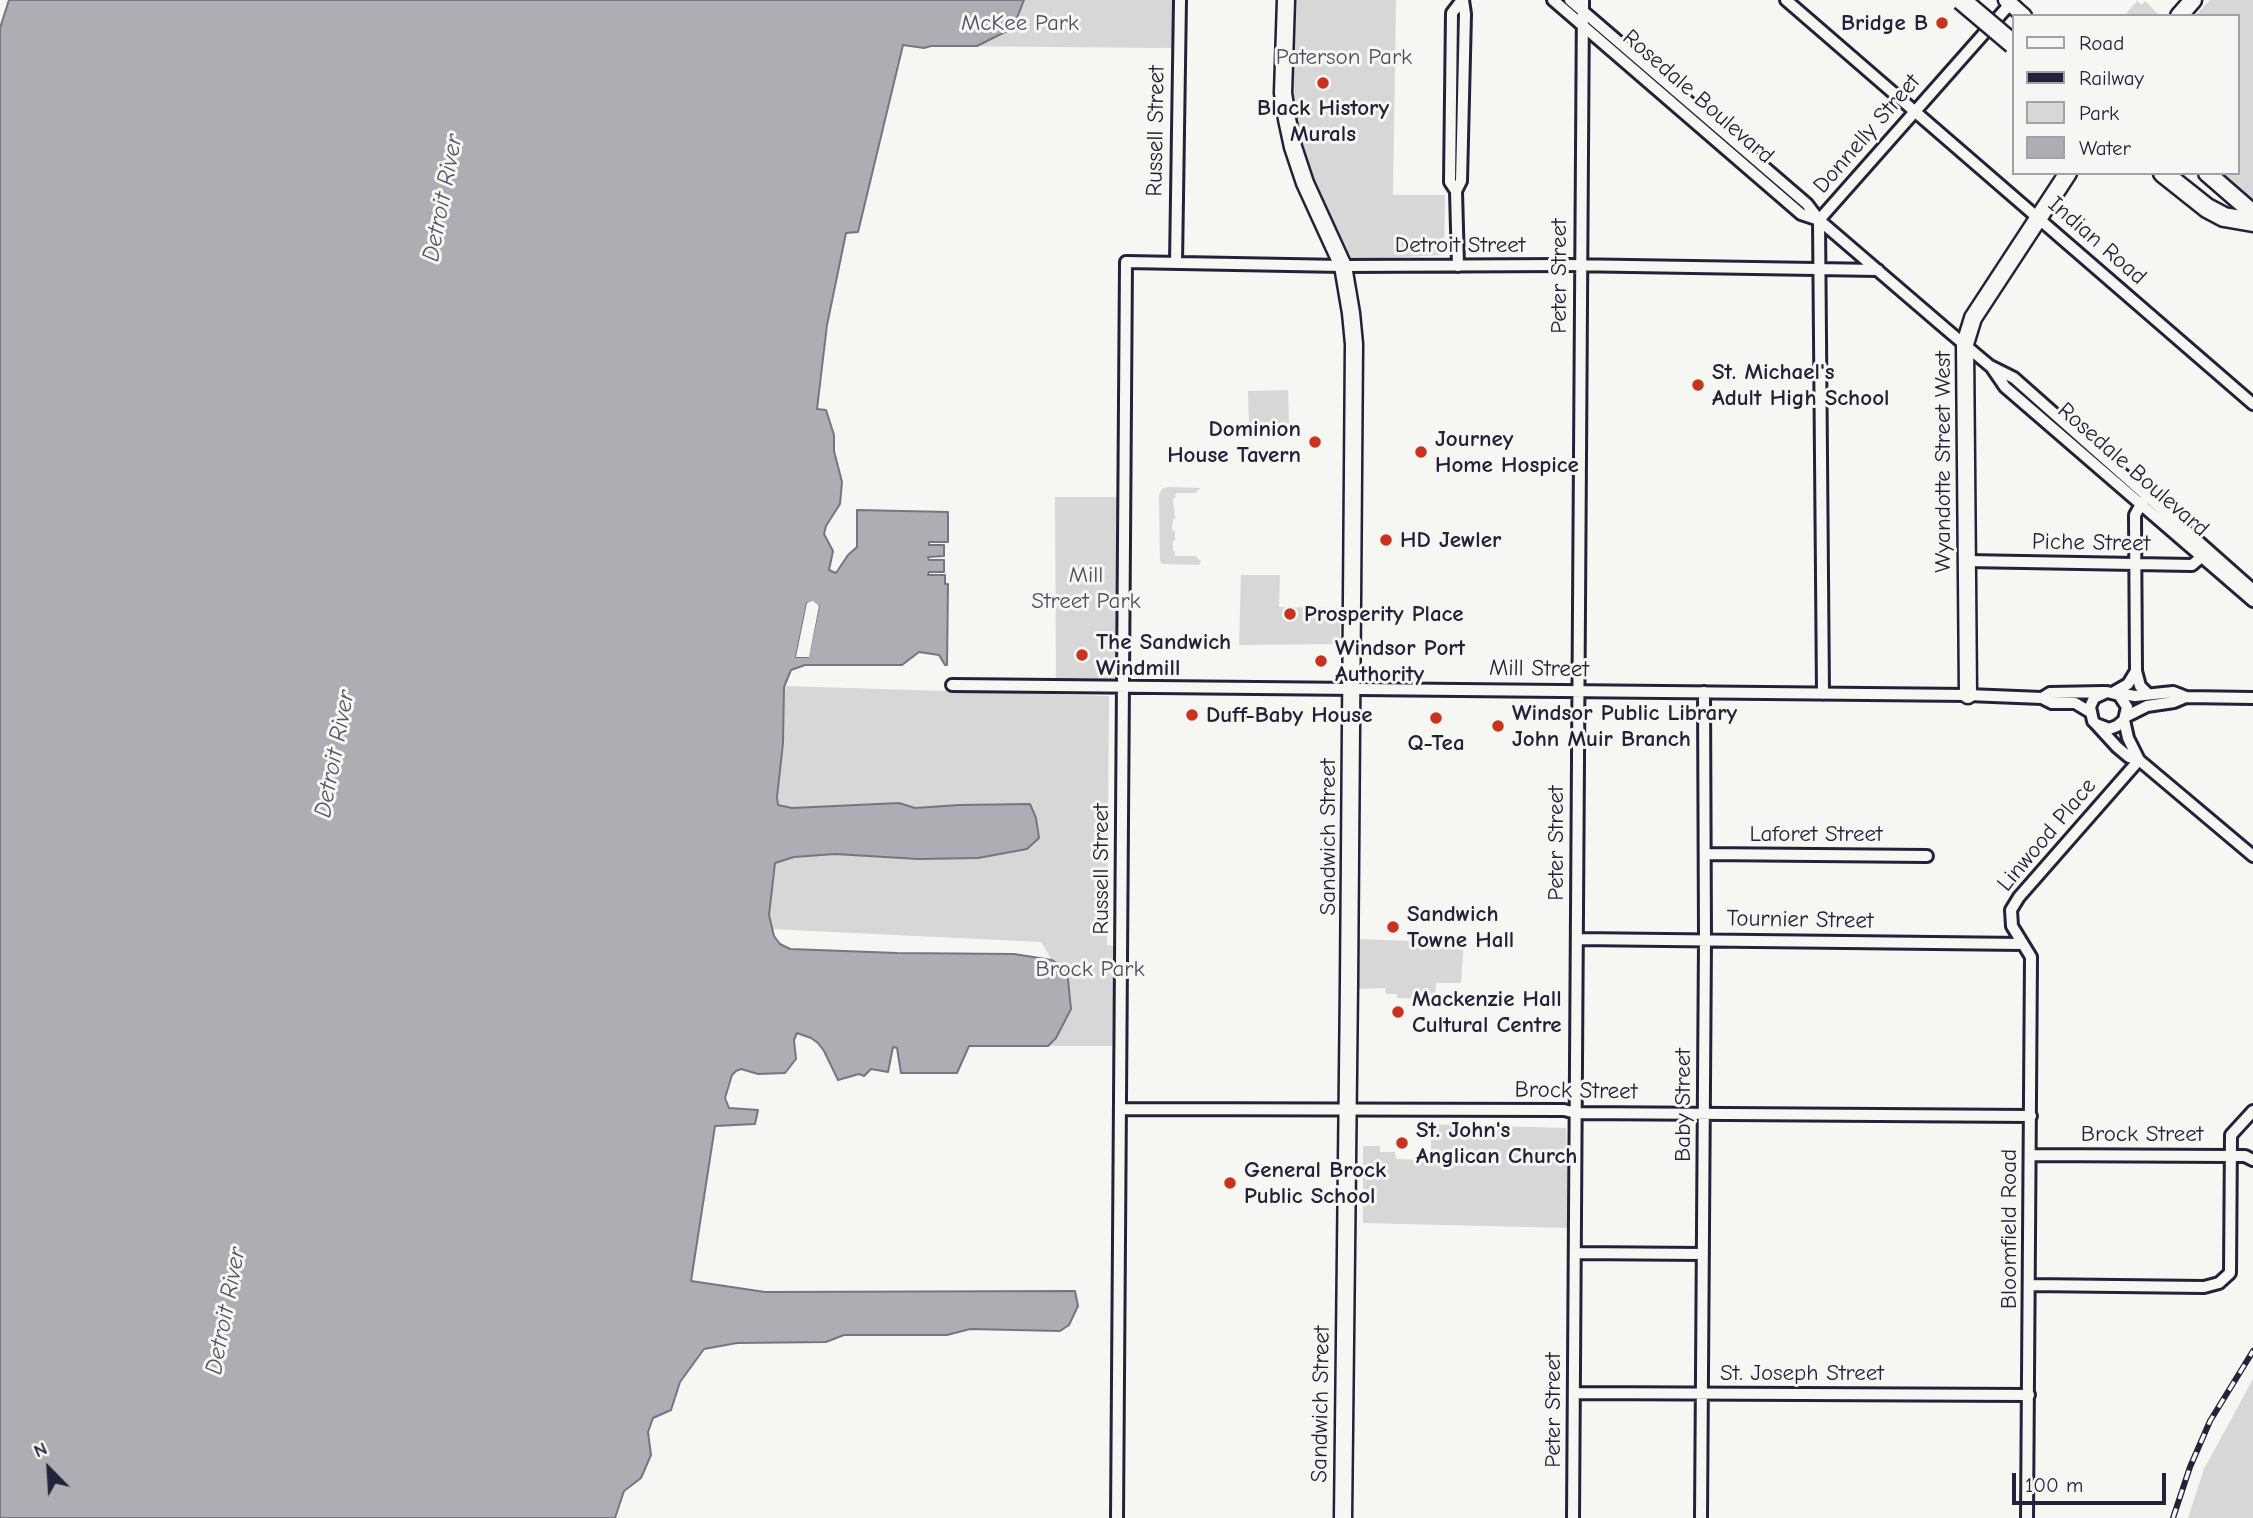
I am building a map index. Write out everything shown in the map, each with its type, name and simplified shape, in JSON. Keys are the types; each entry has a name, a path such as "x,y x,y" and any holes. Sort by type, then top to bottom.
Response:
{"highway":[{"path":"1961,0 2011,42"},
{"path":"2166,175 2207,208 2224,217 2253,222"}],"main road":[{"name":"Sandwich Street","path":"1286,0 1283,93 1291,138 1305,183 1343,266 1353,344 1343,1518"},
{"path":"2181,14 2193,0"},
{"name":"Wyandotte Street West","path":"1968,695 1965,344 1973,318 2067,175"},
{"path":"2209,175 2253,213"}],"street":[{"name":"Russell Street","path":"1176,263 1180,0"},
{"path":"1458,266 1457,191 1450,182 1452,13 1462,0"},
{"name":"Rosedale Boulevard","path":"1553,0 1801,214 1819,220"},
{"name":"Rosedale Boulevard","path":"1570,0 1583,6 1807,204 1819,220 1990,366 2005,387 2143,500 2205,554 2253,601"},
{"name":"Indian Road","path":"1786,0 2253,404"},
{"path":"2008,2 2022,14"},
{"name":"Donnelly Street","path":"1823,694 1819,220 2008,2"},
{"name":"Peter Street","path":"1573,1518 1583,6"},
{"name":"Russell Street","path":"1117,1518 1126,262"},
{"name":"Detroit Street","path":"1126,262 1878,270"},
{"path":"2143,500 2135,515 2136,671 2140,686 2148,694"},
{"name":"Rosedale Boulevard","path":"2205,554 2253,590"},
{"name":"Piche Street","path":"1967,561 2192,565 2205,554"},
{"path":"2136,671 2129,684 2094,698 2090,712 2096,724 2118,747 2129,757 2139,760"},
{"name":"Mill Street","path":"952,685 1968,695 2042,698 2052,703 2075,703 2090,712"},
{"name":"Baby Street","path":"1701,1518 1704,692"},
{"path":"2110,692 2125,702 2128,738 2139,760 2253,856"},
{"name":"Mill Street","path":"2042,698 2050,693 2110,692 2135,696 2173,692 2186,697 2253,698"},
{"name":"Mill Street","path":"2125,719 2147,706 2174,702 2186,697"},
{"path":"2096,724 2113,728 2125,719"},
{"name":"Linwood Place","path":"2023,944 2012,926 2011,910 2019,897 2139,760"},
{"name":"Laforet Street","path":"1705,854 1927,856"},
{"name":"Tournier Street","path":"1577,939 2023,944"},
{"name":"Bloomfield Road","path":"2023,944 2032,957 2027,1518"},
{"name":"Brock Street","path":"1120,1109 1564,1110 1576,1113 2031,1116"},
{"path":"2030,1285 2204,1287 2219,1283 2230,1273 2231,1135 2253,1111"},
{"name":"Brock Street","path":"2031,1155 2245,1156 2253,1160"},
{"path":"1575,1252 1703,1254"},
{"name":"St. Joseph Street","path":"1574,1394 2029,1395"}],"green space":[{"name":"McKee Park","path":"919,0 1174,0 1172,48 931,46"},
{"name":"Paterson Park","path":"1293,0 1396,0 1393,195 1445,195 1444,255 1361,259 1351,258 1345,253 1310,174 1296,125 1291,91"},
{"path":"2210,0 2253,0 2253,201 2223,175 2239,175 2239,14 2197,14"},
{"path":"2137,1 2142,5 2145,1 2158,14 2126,14"},
{"path":"1288,390 1289,423 1249,424 1248,391"},
{"path":"1201,488 1195,493 1176,493 1173,498 1175,519 1172,530 1175,531 1175,556 1195,556 1201,561 1199,565 1162,564 1160,561 1159,495 1162,489"},
{"name":"Mill Street Park","path":"1055,497 1118,497 1116,673 1107,682 1056,682"},
{"name":"Prosperity Place","path":"1241,575 1280,575 1279,607 1340,608 1340,644 1239,645"},
{"name":"Brock Park","path":"784,686 1109,696 1107,945 1115,946 1112,1046 1048,1046 1056,1038 1067,971 1052,960 1041,942 771,929 769,915 775,863 794,857 835,854 918,859 1030,804 915,808 899,803 792,808 778,805"},
{"path":"1359,939 1464,943 1461,983 1436,983 1435,999 1397,998 1397,994 1386,994 1385,988 1359,989 1355,949 1359,945"},
{"path":"1423,1124 1566,1128 1569,1228 1363,1223 1363,1146 1380,1146 1380,1152 1395,1152 1396,1159 1420,1160 1423,1150 1431,1150 1431,1135 1423,1135"},
{"path":"2253,1379 2253,1518 2188,1518 2204,1469"}],"water":[{"name":"Detroit River","path":"9,0 1024,0 1013,28 977,46 924,48 903,45 858,232 846,233 827,325 817,409 826,410 834,435 834,451 842,482 840,504 824,534 833,551 829,570 836,573 857,547 857,510 948,512 948,542 929,542 929,545 944,545 944,556 928,557 929,560 944,560 944,572 929,572 928,575 945,575 945,584 948,584 947,665 939,655 919,652 902,665 805,665 791,670 784,687 783,743 777,797 778,805 792,808 899,803 915,808 1030,804 1036,818 1039,838 1027,849 978,858 918,859 835,854 794,857 775,863 769,915 774,936 780,944 790,949 1014,954 1052,960 1067,970 1071,1009 1056,1038 1048,1046 969,1046 957,1073 901,1073 897,1048 893,1047 888,1072 871,1069 864,1076 859,1074 838,1080 818,1043 797,1033 794,1040 796,1059 785,1073 758,1074 741,1069 736,1071 732,1075 725,1098 729,1108 758,1110 755,1124 715,1126 691,1281 765,1292 1075,1291 1078,1306 1069,1325 1060,1331 970,1329 947,1335 844,1335 826,1342 737,1343 704,1349 680,1382 671,1410 653,1418 648,1432 651,1455 641,1478 624,1491 615,1518 0,1518 0,28","holes":["807,603 819,606 808,657 796,657"]}],"pier":[{"path":"813,601 819,606 809,657 796,657 807,603"}],"railway":[{"path":"2173,1518 2190,1467 2210,1421 2253,1351"}],"place":[{"name":"Bridge B","path":"1942,23"},
{"name":"Black History Murals","path":"1323,83"},
{"name":"St. Michael's Adult High School","path":"1698,385"},
{"name":"Dominion House Tavern","path":"1315,442"},
{"name":"Journey Home Hospice","path":"1421,452"},
{"name":"HD Jewler","path":"1386,540"},
{"name":"Prosperity Place","path":"1290,614"},
{"name":"The Sandwich Windmill","path":"1082,655"},
{"name":"Windsor Port Authority","path":"1321,661"},
{"name":"Duff-Baby House","path":"1192,715"},
{"name":"Q-Tea","path":"1436,718"},
{"name":"Windsor Public Library John Muir Branch","path":"1498,726"},
{"name":"Sandwich Towne Hall","path":"1393,927"},
{"name":"Mackenzie Hall Cultural Centre","path":"1398,1012"},
{"name":"St. John's Anglican Church","path":"1402,1143"},
{"name":"General Brock Public School","path":"1230,1183"}]}
